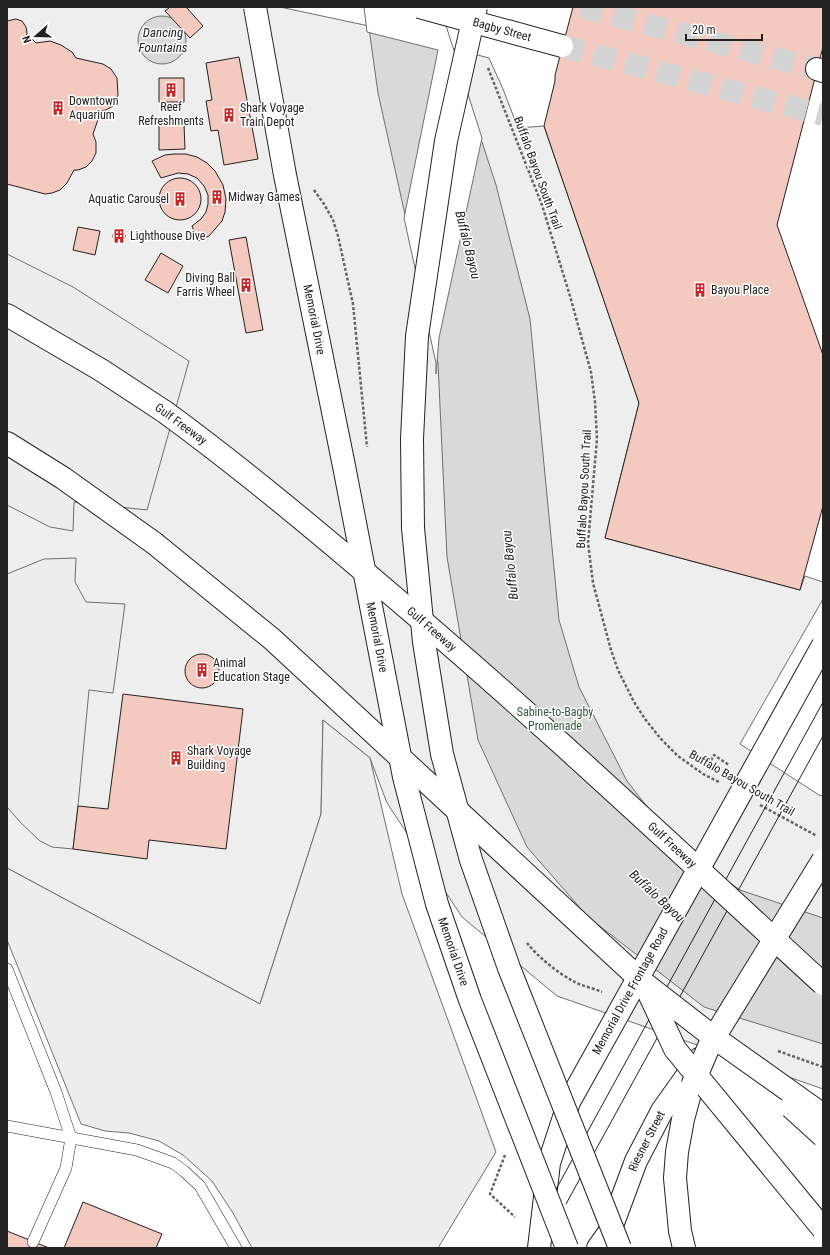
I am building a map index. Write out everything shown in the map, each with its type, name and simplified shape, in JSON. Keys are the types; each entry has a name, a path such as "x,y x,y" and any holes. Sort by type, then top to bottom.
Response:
{"main road":[{"name":"Memorial Drive","path":"255,7 285,175 344,466 404,777 437,904 470,1000 567,1248"},
{"name":"Bagby Street","path":"419,7 475,14 562,46"},
{"path":"475,14 446,141 417,336 412,439 413,528 424,642 442,754 471,860 509,968 620,1248"},
{"name":"Gulf Freeway","path":"7,315 101,370 165,412 299,516 473,664 823,984"},
{"path":"7,443 63,478 154,543 272,639 612,955 823,1136"},
{"name":"Memorial Drive Frontage Road","path":"539,1248 549,1163 569,1102 823,645"},
{"path":"684,1248 680,1231 675,1178 677,1152 688,1083 711,1040 823,860"},
{"path":"645,984 675,1049 823,1229"},
{"path":"711,1040 823,1115"},
{"name":"Riesner Street","path":"598,1248 610,1231 636,1161 662,1111 688,1083"}],"lane":[{"path":"8,976 56,1092 71,1138 66,1168 34,1242"},
{"path":"7,1126 137,1150 173,1163 200,1186 236,1248"}],"path":[{"name":"Buffalo Bayou South Trail","path":"486,64 542,205 570,296 591,372 595,402 597,439 588,543 592,583 611,650 618,670 634,702 661,739 678,756 703,774 723,785"},
{"name":"Buffalo Bayou South Trail","path":"757,803 823,839"}],"green space":[{"name":"Sabine-to-Bagby Promenade","path":"7,7 280,7 369,26 489,58 518,128 544,126 639,403 605,538 800,590 805,576 823,582 823,599 740,744 819,795 823,796 823,1089 557,996 462,917 387,803 370,758 323,720 321,814 260,1004 7,868"}],"shaded area":[{"path":"7,254 73,287 189,361 147,510 74,502 73,531 50,527 7,505"},
{"path":"76,558 75,582 86,602 125,604 113,693 89,690 73,849 52,847 40,841 7,807 7,574 44,559"},
{"path":"323,720 370,758 402,894 496,1152 438,1248 252,1248 233,1213 212,1181 183,1155 159,1141 129,1133 105,1131 81,1124 7,940 7,868 260,1004 321,814"}],"water":[{"name":"Buffalo Bayou","path":"366,7 438,7 496,185 530,319 559,620 579,687 627,781 676,844 740,890 823,918 823,1044 704,1007 588,917 527,847 478,740 447,557 438,363 378,93"},
{"name":"Dancing Fountains","path":"162,16 171,18 179,23 184,31 186,40 184,49 179,57 171,62 162,64 153,62 145,57 140,49 138,40 140,31 145,23 153,18"}],"pier":[{"path":"364,7 440,7 482,138 439,338 436,374 436,363 404,218 438,50 367,32"}],"building":[{"path":"170,7 186,7 203,26 190,38 165,11"},
{"name":"Bayou Place","path":"573,7 823,7 823,47 777,225 823,355 823,506 800,590 605,538 639,403 544,126 555,81 555,75"},
{"name":"Downtown Aquarium","path":"16,19 22,21 26,27 26,37 32,39 36,43 50,41 61,45 72,52 76,58 103,64 111,69 117,78 118,95 113,106 101,111 93,134 96,142 96,153 92,161 86,167 74,170 67,183 60,190 52,193 45,194 7,184 7,21"},
{"name":"Shark Voyage Train Depot","path":"239,57 258,159 224,165 218,130 211,131 206,101 212,100 206,63"},
{"name":"Reef Refreshments","path":"159,78 184,78 184,102 159,102"},
{"path":"159,124 184,124 185,149 159,150"},
{"name":"Midway Games","path":"186,154 197,157 207,163 215,171 223,185 226,199 225,212 222,221 209,236 198,241 192,226 201,219 206,212 208,195 204,186 197,178 188,174 178,173 161,178 152,161 165,155"},
{"name":"Aquatic Carousel","path":"180,178 188,180 197,188 201,199 199,207 191,216 180,220 172,218 163,210 159,199 161,191 169,182"},
{"path":"78,227 100,231 95,255 73,250"},
{"name":"Lighthouse Dive","path":"117,230 121,230 125,236 121,242 117,242 113,238 113,234"},
{"name":"Diving Ball Farris Wheel","path":"246,237 263,330 246,333 229,240"},
{"path":"161,253 183,266 168,293 145,280"},
{"name":"Animal Education Stage","path":"199,654 205,654 209,655 216,661 219,671 218,678 212,685 205,688 199,688 195,687 188,681 185,674 185,668 186,664 192,657"},
{"name":"Shark Voyage Building","path":"123,694 243,709 226,849 149,840 147,859 73,849 78,806 108,809"},
{"path":"83,1202 162,1234 156,1248 64,1248"},
{"path":"7,1231 49,1248 7,1248"}],"tunnel":[{"path":"581,7 817,69"},
{"path":"562,46 823,115"}],"tram line":[{"path":"554,1193 823,702"},
{"path":"566,1204 823,736"}],"place":[{"name":"Reef Refreshments","path":"171,90"},
{"name":"Downtown Aquarium","path":"58,108"},
{"name":"Shark Voyage Train Depot","path":"229,115"},
{"name":"Midway Games","path":"217,197"},
{"name":"Aquatic Carousel","path":"180,199"},
{"name":"Lighthouse Dive","path":"119,236"},
{"name":"Diving Ball Farris Wheel","path":"246,285"},
{"name":"Bayou Place","path":"700,290"},
{"name":"Animal Education Stage","path":"202,670"},
{"name":"Shark Voyage Building","path":"176,758"}]}
